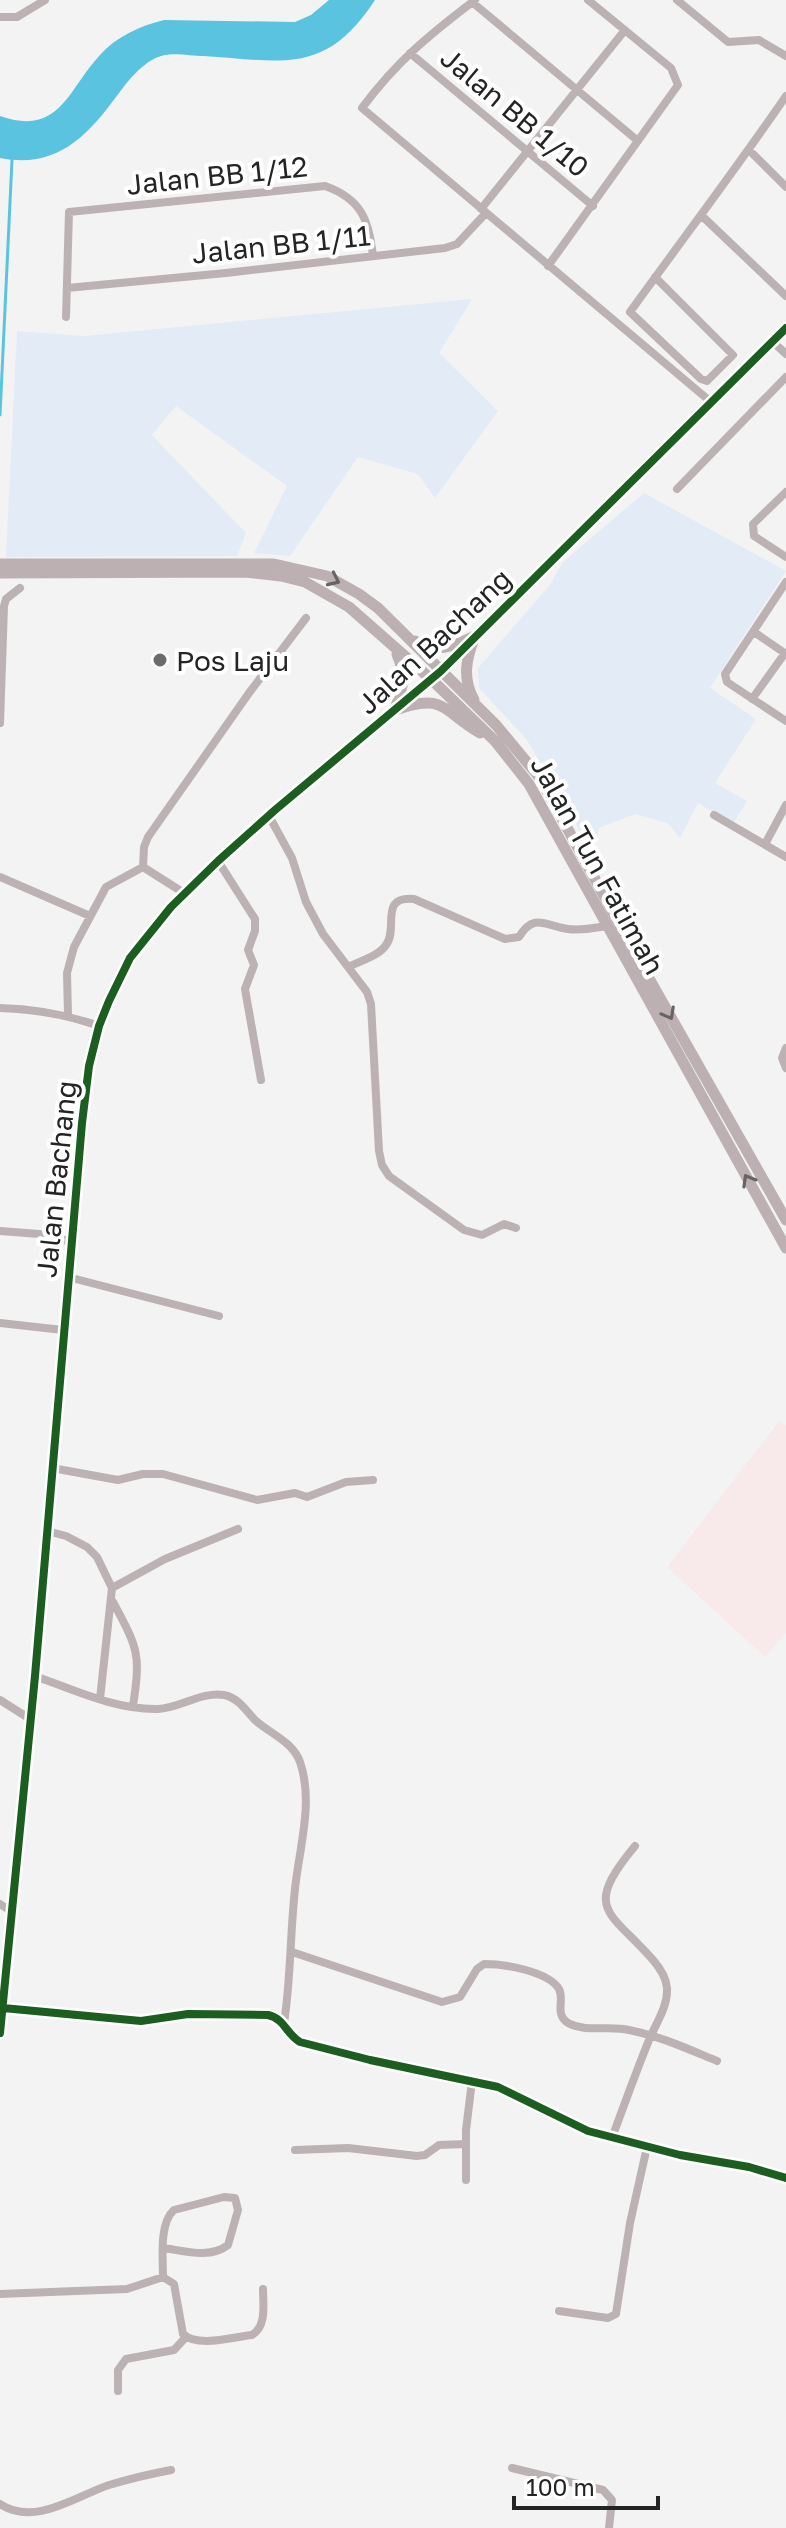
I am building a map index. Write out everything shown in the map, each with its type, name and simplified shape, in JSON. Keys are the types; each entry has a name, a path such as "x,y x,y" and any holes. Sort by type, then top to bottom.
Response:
{"main road":[{"name":"Jalan Tun Fatimah","path":"3,568 263,564 302,569 327,576 359,594 396,625 529,784 786,1248"},
{"name":"Jalan Tun Fatimah","path":"3,568 245,572 305,582 331,595 365,620 389,643 482,711 523,754 553,798 647,975 785,1214"},
{"path":"396,625 416,642 434,649 455,646 475,636"},
{"path":"475,636 468,653 466,677 472,698 482,711"},
{"path":"389,643 399,657 405,676 395,710"},
{"path":"395,710 411,704 436,703 447,707 472,728 495,741"}],"street":[{"path":"0,17 17,17 45,0"},
{"path":"548,266 678,85 671,68 588,0"},
{"path":"677,0 728,42 759,40 786,56"},
{"path":"638,141 474,1 431,32 381,83 362,108 711,402"},
{"name":"Jalan BB 1/11","path":"67,288 373,256 457,244 526,150 625,30"},
{"name":"Jalan BB 1/10","path":"410,53 593,206"},
{"path":"655,277 733,355 711,378 703,381 630,312 655,277 749,150 786,96"},
{"path":"749,150 784,181"},
{"name":"Jalan BB 1/12","path":"67,288 69,212 325,186 346,197 362,211 368,221 373,256"},
{"path":"701,215 786,296"},
{"path":"66,317 67,288"},
{"name":"Jalan Bachang","path":"0,2033 89,1066 99,1026 130,958 184,893 269,816 436,676 786,328"},
{"path":"772,341 786,354"},
{"path":"677,489 786,377"},
{"path":"786,492 753,524 752,530 754,536 786,557"},
{"path":"786,582 725,674 727,682 786,721"},
{"path":"0,723 4,606 6,599 20,588"},
{"path":"143,867 148,837 306,618"},
{"path":"752,699 785,653 754,632"},
{"path":"765,844 786,805"},
{"path":"714,815 786,857"},
{"path":"269,816 292,858 311,912 323,934 367,992 371,1004 382,1165 389,1176 464,1230 482,1235 504,1224 516,1228"},
{"path":"218,861 255,919 255,931 248,950 254,965 245,989 261,1080"},
{"path":"143,867 184,893"},
{"path":"68,1015 70,958 90,916 106,887 143,867"},
{"path":"0,877 90,916"},
{"path":"348,967 387,944 393,906 405,898 414,899 505,939 519,937 528,924 535,922 574,930 607,926"},
{"path":"0,1008 68,1015 99,1026"},
{"path":"786,1048 782,1058 786,1068"},
{"path":"0,1231 39,1234 72,1242"},
{"path":"68,1277 219,1316"},
{"path":"0,1323 63,1330"},
{"path":"52,1468 118,1480 152,1473 163,1474 257,1500 295,1493 307,1497 346,1482 373,1480"},
{"path":"112,1588 165,1559 238,1529"},
{"path":"47,1531 66,1536 87,1547 97,1557 137,1654 133,1706"},
{"path":"100,1699 108,1618 113,1602"},
{"path":"35,1676 100,1699 162,1709 213,1695 224,1695 235,1699 255,1720 292,1748 303,1774 305,1807 284,2023"},
{"path":"0,1700 30,1719"},
{"path":"612,2138 665,2003 667,1989 664,1976 642,1947 612,1919 606,1906 606,1892 611,1879 635,1846"},
{"path":"0,1904 12,1912"},
{"path":"292,1952 442,2002 460,1997 477,1969 484,1964 526,1970 558,1987 561,1992 560,2014 575,2026 593,2029 613,2027 651,2035 717,2061"},
{"path":"3,2008 141,2021 188,2014 268,2015 277,2017 293,2038 300,2042 472,2081 514,2093 564,2121 612,2138 749,2167 786,2178"},
{"path":"466,2180 467,2115 472,2081"},
{"path":"295,2150 348,2148 417,2156 425,2155 439,2145 466,2144"},
{"path":"559,2311 608,2318 616,2314 630,2223 647,2147"},
{"path":"163,2277 164,2248 166,2220 174,2210 224,2197 235,2198 238,2210 228,2245 223,2249 196,2253 164,2248"},
{"path":"0,2294 127,2289 163,2277"},
{"path":"163,2277 174,2284 186,2337"},
{"path":"186,2337 201,2340 252,2335 262,2324 263,2289"},
{"path":"118,2391 118,2370 126,2359 174,2350 186,2337"},
{"path":"512,2468 603,2490 612,2500 609,2528"},
{"path":"0,2504 8,2509 44,2510 83,2498 108,2486 171,2470"}],"shaded area":[{"path":"472,299 439,353 498,411 435,498 418,474 358,457 290,556 254,553 287,486 176,406 152,435 246,533 237,556 6,557 17,331 84,336"},
{"path":"644,493 786,571 710,688 756,719 715,783 747,801 733,824 698,803 680,838 667,823 635,814 599,828 593,854 527,740 479,688 478,668 549,586 563,562"},
{"path":"780,1420 786,1425 786,1633 765,1657 667,1567"}],"water":[{"path":"329,0 375,0 338,42 301,58 280,61 176,54 154,59 136,73 93,125 67,147 37,159 0,158 0,116 20,121 50,115 70,95 100,55 129,33 164,20 295,22 311,15"}],"waterway":[{"path":"0,415 12,160"}],"cycle path":[{"path":"0,2033 35,1676 82,1123 89,1066 109,1001 130,958 171,907 275,810 441,671 786,328"},
{"path":"3,2008 141,2021 188,2014 268,2015 278,2020 300,2042 498,2087 588,2131 786,2178"}],"place":[{"name":"Pos Laju","path":"160,660"}]}
